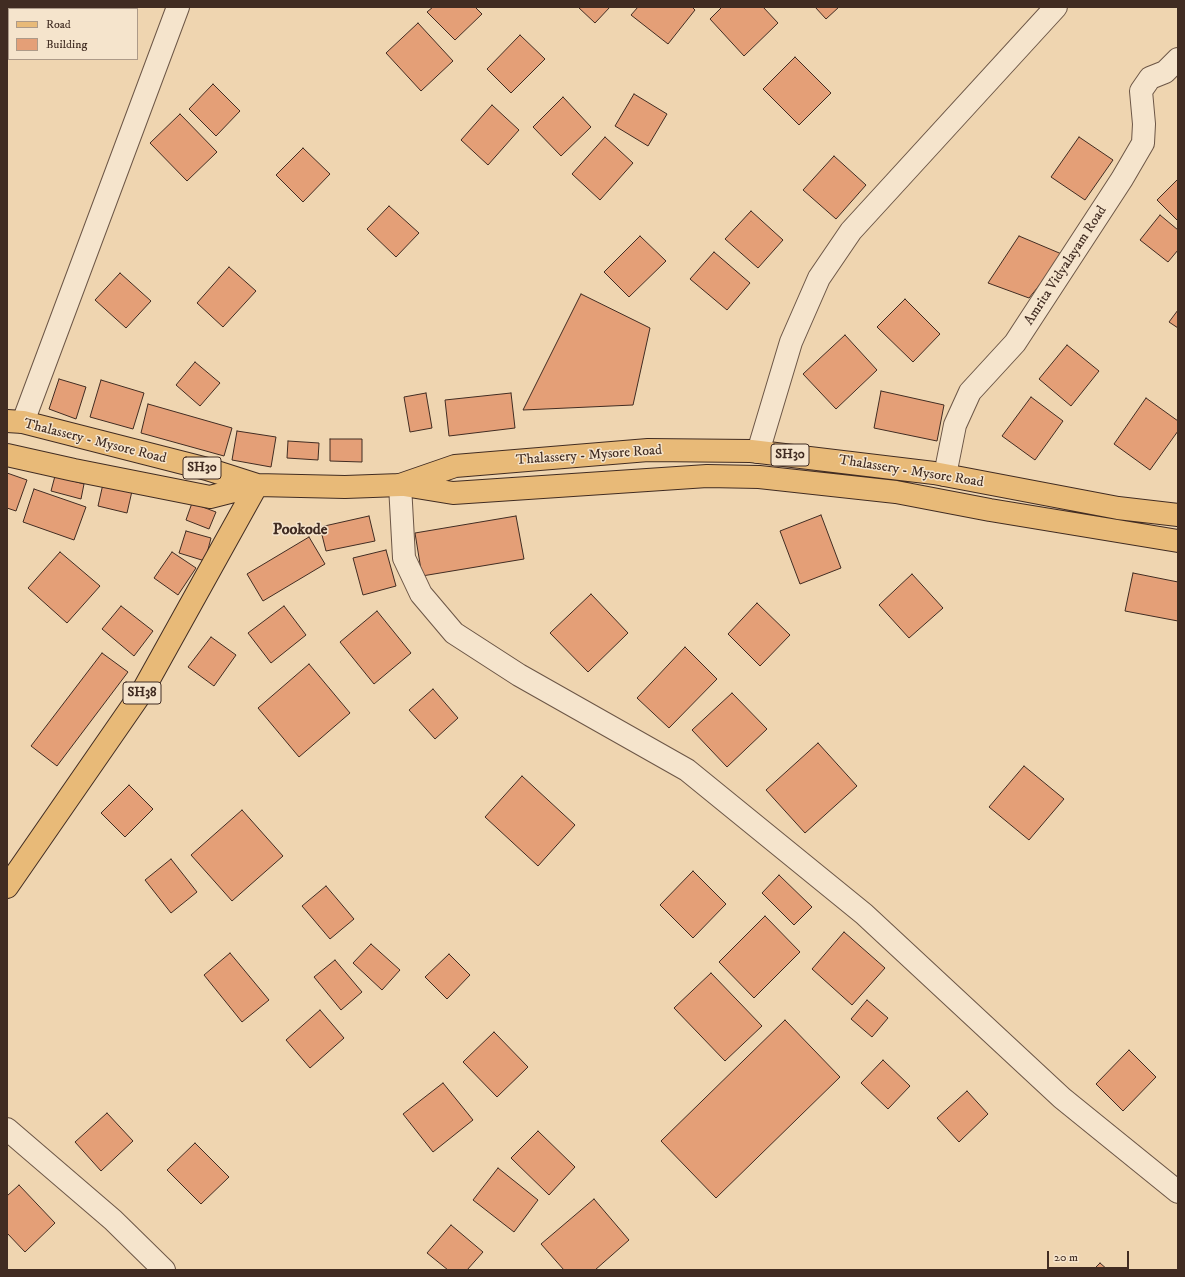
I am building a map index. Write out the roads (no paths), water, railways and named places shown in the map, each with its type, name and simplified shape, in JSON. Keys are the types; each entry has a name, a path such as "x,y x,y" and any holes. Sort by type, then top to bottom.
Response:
{"main road":[{"name":"Thalassery - Mysore Road","path":"15,422 207,469 257,485 346,487 400,485 455,466 648,450 758,452 852,462 945,475 1118,508 1178,515"},
{"path":"7,455 74,470 210,496 257,485"},
{"path":"400,485 453,493 707,476 759,477 896,492 990,510 1178,540"},
{"name":"SH38","path":"7,887 142,692 257,485"}],"street":[{"path":"15,422 178,7"},
{"path":"758,452 791,342 819,278 851,231 1056,7"},
{"name":"Amrita Vidyalayam Road","path":"945,475 955,424 970,392 1015,343 1122,179 1143,143 1144,124 1141,91 1150,78 1165,72 1178,60"},
{"path":"400,485 404,558 421,594 454,633 519,676 687,770 864,914 1062,1098 1178,1192"},
{"path":"7,1129 113,1220 164,1270"}],"district":[{"name":"Pookode","path":"300,531"}]}
